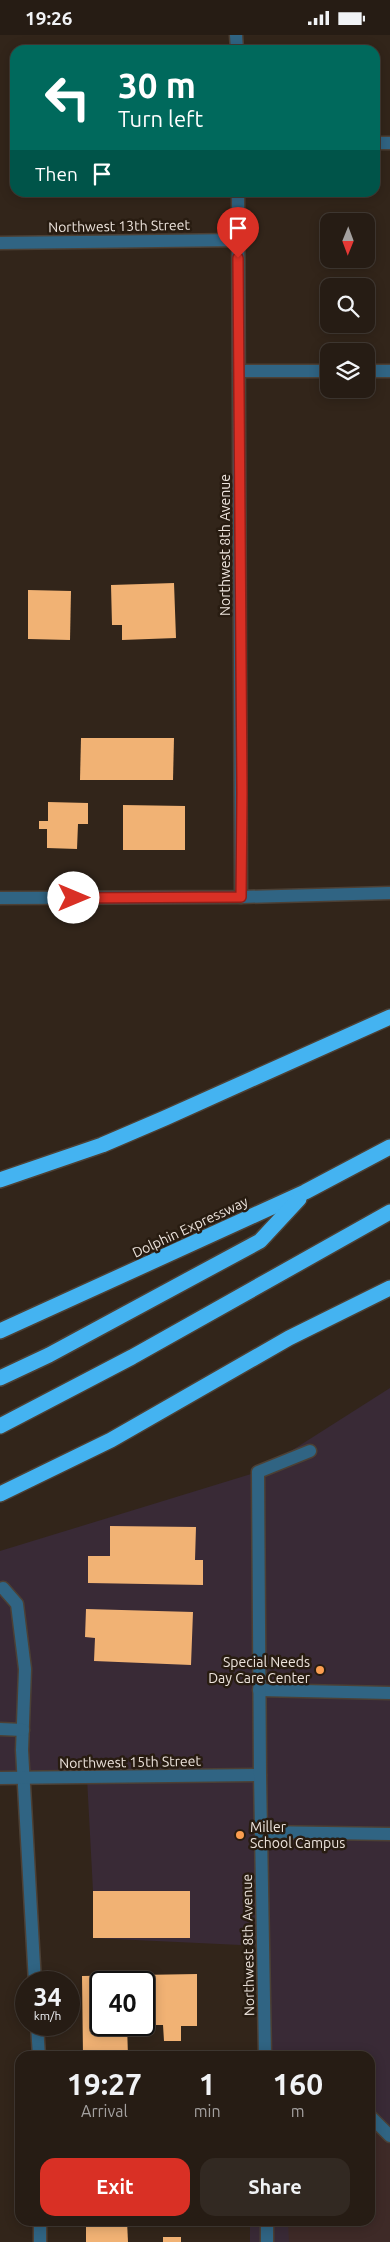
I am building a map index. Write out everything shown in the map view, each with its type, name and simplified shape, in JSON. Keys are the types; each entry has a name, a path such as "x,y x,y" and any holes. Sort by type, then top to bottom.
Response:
{"highway":[{"path":"0,1181 102,1145 390,1017"},
{"name":"Dolphin Expressway","path":"0,1331 305,1192 390,1147"},
{"path":"0,1378 49,1355 260,1241 305,1192"},
{"path":"0,1425 124,1361 390,1212"},
{"path":"0,1494 111,1439 289,1338 390,1288"}],"street":[{"name":"Northwest 8th Avenue","path":"238,197 241,897"},
{"name":"Northwest 13th Street","path":"0,243 238,239"},
{"path":"239,371 320,371"},
{"path":"375,371 390,371"},
{"path":"0,898 241,897 390,893"},
{"name":"Northwest 8th Avenue","path":"265,2051 260,1775 258,1472 310,1451"},
{"path":"3,1588 17,1604 25,1669 24,1778 34,1971"},
{"path":"259,1689 390,1693"},
{"path":"0,1729 23,1730"},
{"name":"Northwest 15th Street","path":"0,1778 260,1775"},
{"path":"261,1832 390,1834"},
{"path":"38,2036 39,2051"},
{"path":"375,2122 390,2136"},
{"path":"40,2226 40,2242"},
{"path":"267,2226 268,2242"}],"shaded area":[{"name":"Miller School Campus","path":"390,1388 390,2242 250,2242 250,2226 375,2226 375,2051 258,2051 263,1946 93,1938 93,1891 87,1778 0,1779 0,1551 258,1472"},
{"path":"390,2131 390,2242 289,2242 288,2226 375,2226 375,2132"}],"building":[{"path":"174,583 176,638 122,640 122,625 112,625 111,585"},
{"path":"28,590 71,591 70,640 28,639"},
{"path":"81,738 174,738 173,780 80,780"},
{"path":"48,802 88,803 88,824 78,824 77,849 47,848 47,829 39,829 39,821 48,821"},
{"path":"123,805 185,806 185,850 123,850"},
{"path":"110,1526 196,1527 195,1560 203,1560 203,1585 88,1583 88,1556 110,1556"},
{"path":"86,1609 193,1612 191,1665 94,1661 95,1638 85,1637"},
{"path":"93,1891 190,1891 190,1938 93,1938"},
{"path":"197,1974 197,2026 181,2026 181,2041 164,2041 163,2025 155,2025 155,1975"},
{"path":"82,1976 90,1976 90,2036 127,2036 128,2051 83,2051"},
{"path":"86,2226 127,2226 128,2242 86,2242"},
{"path":"163,2237 181,2237 181,2242 163,2242"}],"place":[{"name":"Special Needs Day Care Center","path":"320,1670"},
{"name":"Miller School Campus","path":"240,1835"}],"route":[{"path":"74,898 241,897 238,258"}]}
